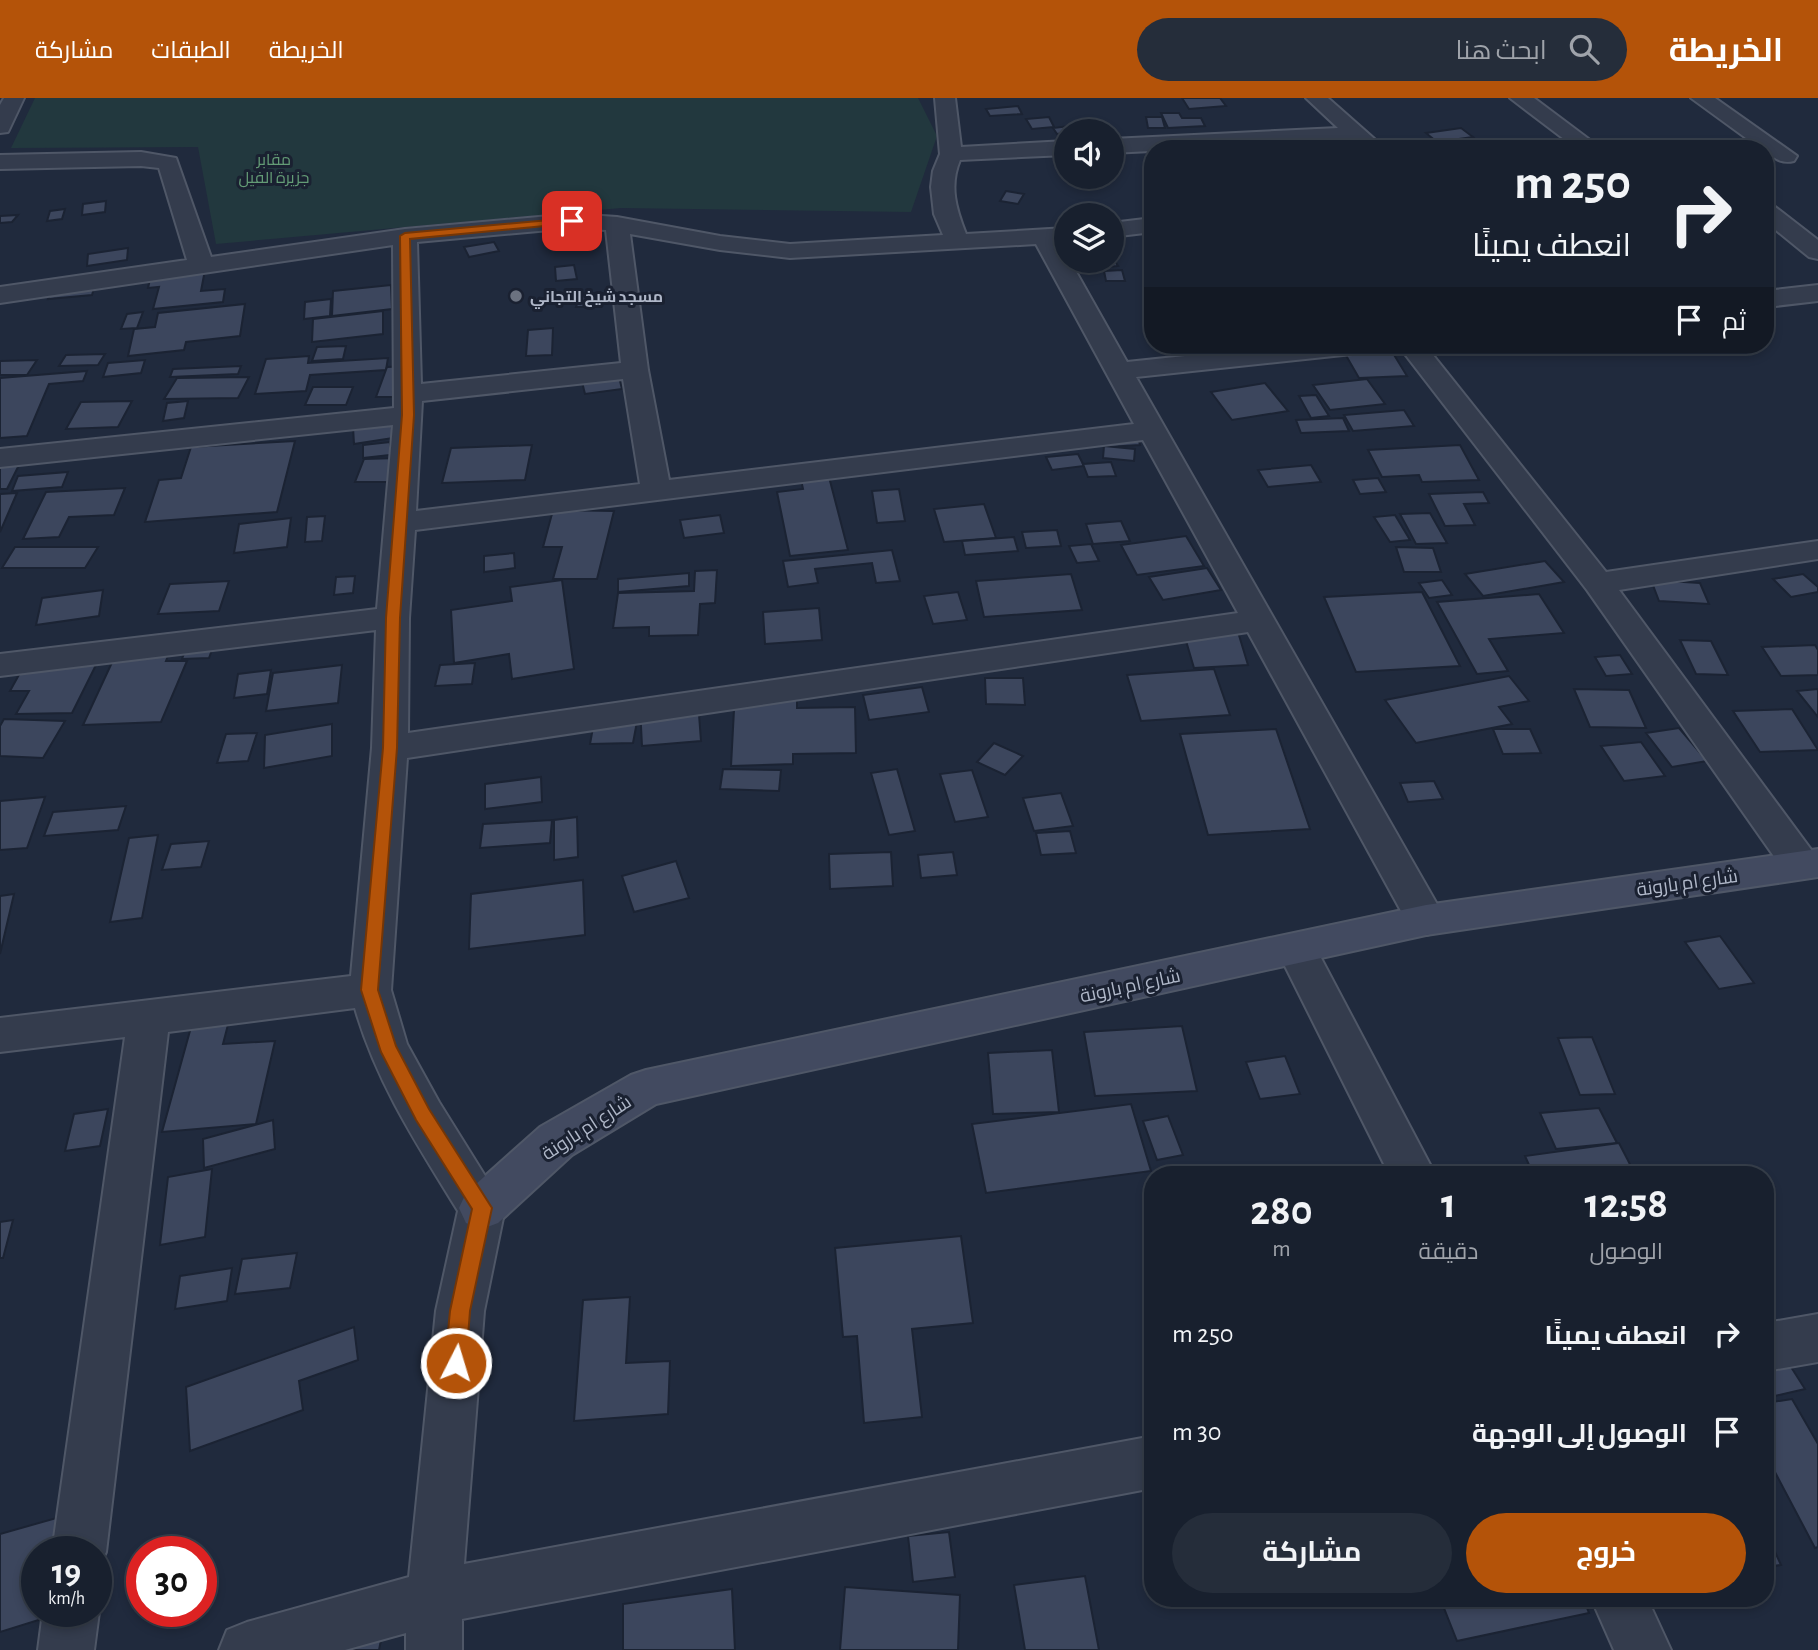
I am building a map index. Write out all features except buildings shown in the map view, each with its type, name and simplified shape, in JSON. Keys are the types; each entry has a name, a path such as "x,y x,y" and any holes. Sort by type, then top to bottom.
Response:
{"street":[{"path":"0,127 14,98"},
{"path":"945,98 951,154 942,187 946,214 958,242"},
{"path":"1316,98 1364,140"},
{"path":"1520,98 1578,140"},
{"path":"1702,98 1763,140"},
{"path":"1234,140 1357,134"},
{"path":"1124,145 1144,144"},
{"path":"951,154 1054,149"},
{"path":"0,162 141,159 168,163 201,265"},
{"path":"1774,217 1818,251"},
{"path":"0,295 405,236 572,221 617,223 720,243 790,251 1054,236"},
{"path":"617,223 635,370 656,491"},
{"path":"1124,228 1144,226"},
{"path":"405,236 407,405 402,522 393,618 390,748 370,990 387,1047 423,1115 482,1208 460,1311 434,1597 434,1650"},
{"path":"1073,273 1120,371 1426,920"},
{"path":"1774,298 1818,293"},
{"path":"1120,371 1278,354"},
{"path":"1418,354 1598,583 1810,864"},
{"path":"0,458 407,405 635,370"},
{"path":"402,522 1153,430"},
{"path":"1598,583 1818,550"},
{"path":"0,665 393,618"},
{"path":"390,748 1259,620"},
{"name":"شارع ام بارونة","path":"482,1208 556,1141 646,1088 1297,950 1426,920 1810,864"},
{"path":"1297,950 1408,1166"},
{"path":"0,1035 370,990"},
{"path":"81,1536 149,1016"},
{"path":"1774,1346 1818,1338"},
{"path":"247,1650 434,1597 1144,1464"},
{"path":"1622,1607 1643,1650"},
{"path":"66,1650 69,1627"}],"green space":[{"name":"مقابر جزيرة الفيل","path":"35,98 918,98 937,136 911,212 621,208 216,244 198,147 11,148"}],"place":[{"name":"مسجد شيخ التجاني","path":"516,296"}],"route":[{"path":"456,1363 460,1311 482,1208 423,1115 387,1047 370,990 390,748 393,618 408,415 405,236 572,221"}]}
